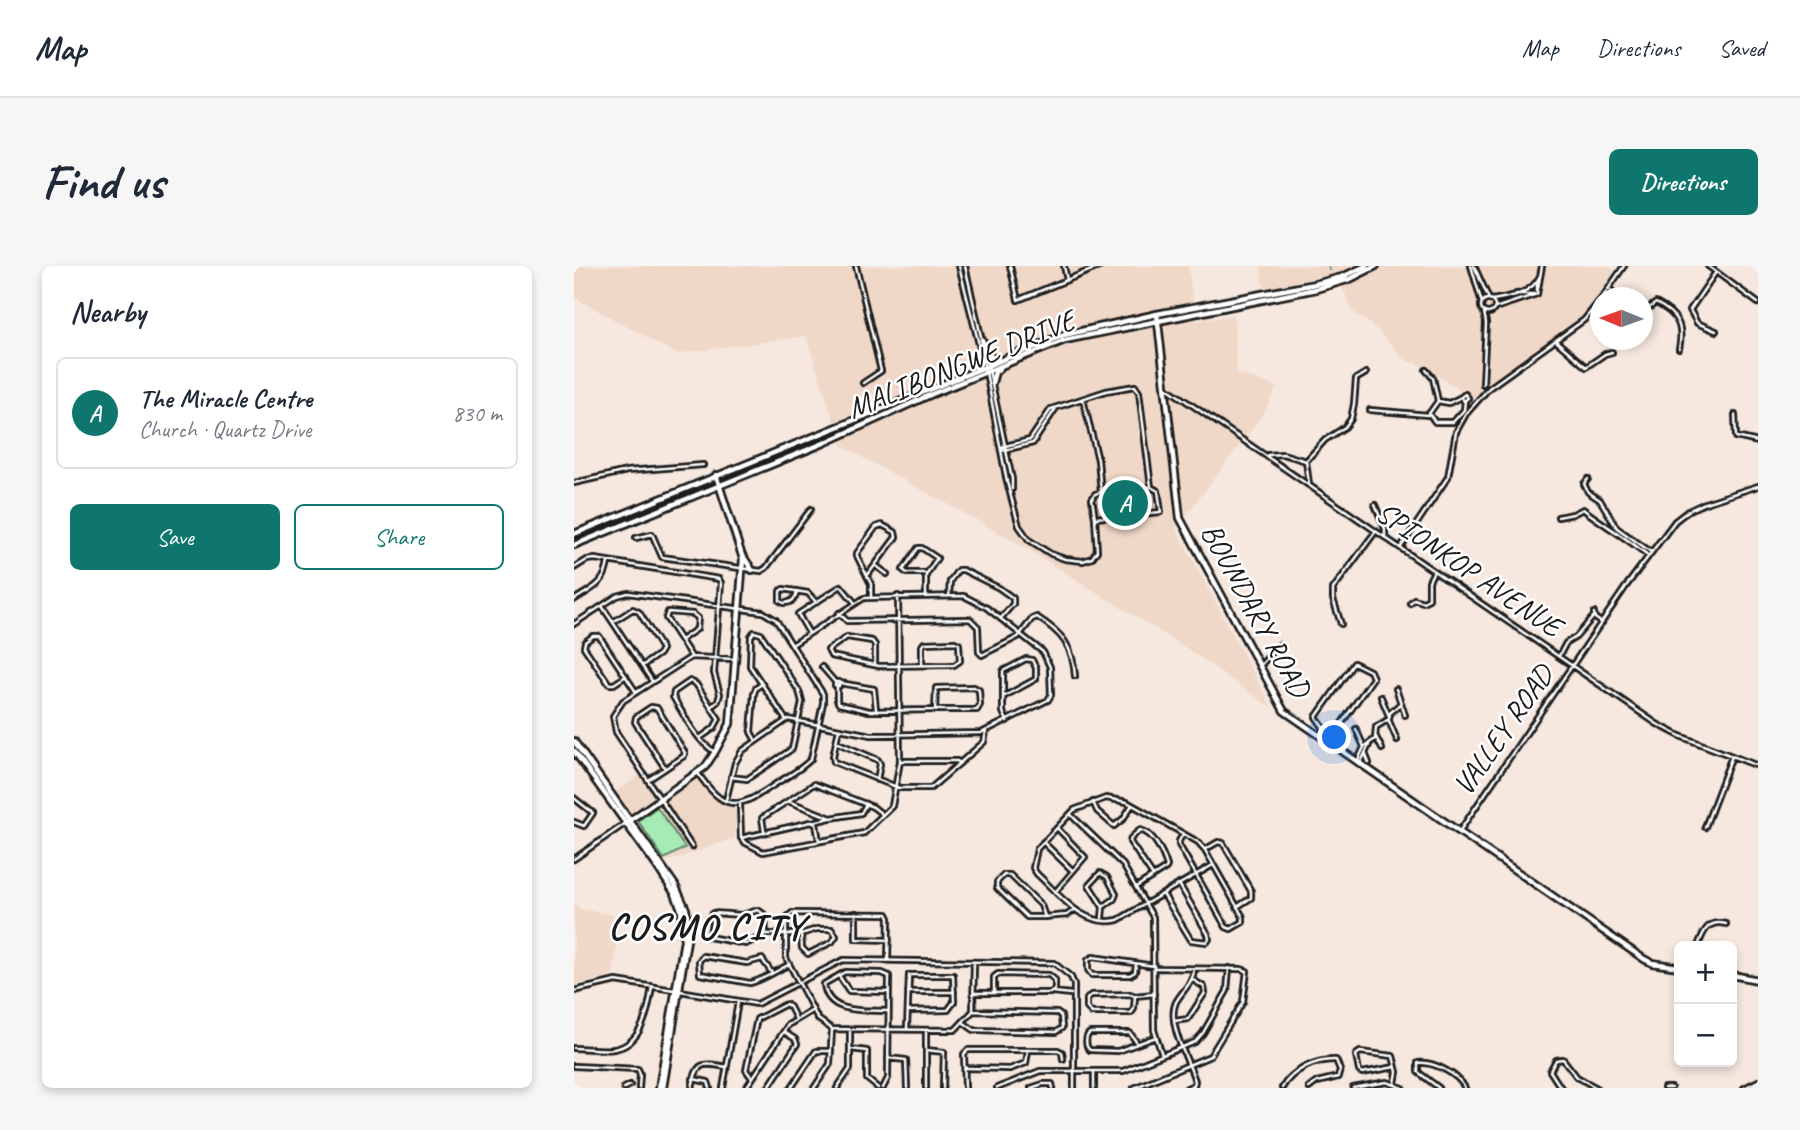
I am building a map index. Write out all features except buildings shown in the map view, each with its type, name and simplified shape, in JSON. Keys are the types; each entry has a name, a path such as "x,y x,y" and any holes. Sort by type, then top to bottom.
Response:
{"street":[{"path":"856,266 881,372 863,383"},
{"path":"959,266 992,383 1003,449"},
{"path":"965,266 1019,526 1024,536 1051,554 1065,559 1083,561 1092,558 1097,551 1092,499 1095,494 1150,487 1158,491 1161,512 1095,518"},
{"path":"1010,266 1018,300 1101,266"},
{"path":"1064,266 1067,280"},
{"name":"MALIBONGWE DRIVE","path":"1335,281 1366,266"},
{"name":"MALIBONGWE DRIVE","path":"574,534 716,475 1065,340 1157,317 1329,283 1376,266"},
{"path":"1473,266 1495,308"},
{"path":"1473,266 1486,323 1483,384"},
{"path":"1609,287 1625,266"},
{"path":"1708,266 1758,303"},
{"path":"1537,294 1542,268"},
{"path":"1537,294 1542,268"},
{"path":"1716,272 1690,310 1696,323 1716,331"},
{"path":"1516,294 1537,284"},
{"path":"1482,303 1516,294 1537,294"},
{"path":"1486,323 1495,308 1537,294"},
{"path":"1653,305 1656,303 1669,311 1677,320 1681,330 1679,349"},
{"path":"1484,312 1490,313"},
{"path":"1400,548 1448,477 1457,428 1475,404 1489,388 1584,320 1590,312"},
{"name":"BOUNDARY ROAD","path":"1157,317 1180,518 1284,711 1648,961 1674,966"},
{"path":"982,340 989,356 1005,361"},
{"path":"1556,341 1585,367 1612,352"},
{"path":"975,374 982,355"},
{"path":"992,383 995,372 1005,361"},
{"path":"1426,370 1433,378 1438,401 1430,414"},
{"path":"975,374 987,371"},
{"path":"1309,484 1306,461 1325,440 1348,423 1354,404 1356,379 1366,373"},
{"name":"MALIBONGWE DRIVE","path":"574,545 824,443 975,374"},
{"path":"1003,449 1028,446 1036,441 1056,408 1129,386 1139,389 1150,487"},
{"name":"SPIONKOP AVENUE","path":"1166,387 1660,726 1758,766"},
{"path":"1430,414 1434,422 1453,422 1464,410 1467,400 1465,394 1449,403 1438,401"},
{"path":"1083,398 1098,460 1101,492"},
{"path":"1467,400 1475,404"},
{"path":"1370,410 1430,414"},
{"path":"1735,415 1736,437 1758,442"},
{"path":"1266,455 1283,454 1306,461"},
{"path":"574,483 621,472 703,465"},
{"path":"716,475 742,555 752,570"},
{"path":"1588,479 1584,484 1585,488 1600,500 1617,528 1650,554"},
{"path":"723,498 724,489 730,481"},
{"name":"VALLEY ROAD","path":"1459,832 1675,521 1688,511 1712,500 1758,486"},
{"path":"1375,505 1385,529 1385,537"},
{"path":"636,538 652,534 662,557 752,570 765,569 811,509"},
{"path":"1558,517 1582,509 1611,532 1650,554"},
{"path":"867,576 897,535 882,525 876,527 857,553 867,576 871,585 871,597"},
{"path":"1341,624 1333,599 1333,589 1376,530"},
{"path":"926,596 927,573 937,557 919,548 904,565 903,570 907,573 927,573"},
{"path":"574,859 708,764 715,752 730,723 742,555"},
{"path":"574,568 588,560 717,577 721,583 714,675 720,694 718,701 711,707"},
{"path":"574,600 604,580 608,562"},
{"path":"875,565 887,574"},
{"path":"949,596 950,580 958,570 963,570 1013,598 1013,604 1001,618"},
{"path":"1410,603 1414,599 1422,602 1429,599 1429,581 1434,571"},
{"path":"809,633 799,614 816,601 840,586 844,587 855,603"},
{"path":"797,591 793,600 781,602 780,590 797,591 808,593 816,601"},
{"path":"574,624 619,595 628,593 739,608 763,612 773,617 823,692 819,724 808,762 755,799 740,804 712,793 697,772"},
{"path":"741,838 761,852 864,833 894,803 900,761 898,596"},
{"path":"726,800 735,762 742,751 786,720 799,720 871,735 986,732 1048,700 1051,695 1050,667 1045,654 1001,618 964,596 863,598 792,645"},
{"path":"602,606 652,681"},
{"path":"613,622 634,609 640,614 662,649 642,666"},
{"path":"681,640 696,629 698,618 693,614 668,612 666,618 691,657"},
{"path":"839,613 844,620 849,621 972,620 979,628 979,652 982,655 1016,638 1034,617 1064,639 1073,659 1074,676"},
{"path":"1559,656 1565,645 1576,637 1594,614 1602,623"},
{"path":"732,777 747,779 792,749 803,700 761,634 756,632 751,635 749,661 786,720"},
{"path":"626,676 614,684 609,684 584,646 585,642 593,636 599,636 626,676 636,692"},
{"path":"875,665 875,646 872,641 847,637 828,650 831,656 875,665 899,666 958,664 961,658 960,644 924,643 922,665"},
{"path":"1259,667 1279,645"},
{"path":"692,847 616,732 613,724 614,713 618,706 636,692 691,657 735,659"},
{"path":"1003,697 1035,679 1036,668 1032,660 1026,659 1003,671 1003,697 1003,712 1007,721"},
{"path":"1352,664 1365,666 1372,673 1371,681 1336,732 1323,727 1316,720 1317,716 1352,664"},
{"path":"822,667 837,684 874,689 876,711"},
{"path":"700,738 715,728 719,718 693,681 673,694 700,738 706,747 715,752"},
{"path":"756,741 751,732 754,693 762,684"},
{"path":"837,684 839,704 876,711 900,711 978,709 980,691 976,687 936,688 934,710"},
{"path":"1396,689 1405,715"},
{"path":"1381,696 1398,740"},
{"path":"1382,749 1376,737 1376,727 1389,718 1401,703"},
{"path":"648,780 684,756 685,752 657,708 653,706 636,717 635,722 665,768"},
{"path":"1318,735 1323,727"},
{"path":"839,729 834,762 896,787 932,788 985,741 986,732"},
{"path":"1356,729 1369,763"},
{"path":"1358,763 1376,737"},
{"path":"574,741 628,822"},
{"path":"836,742 878,760 880,764 877,780"},
{"path":"1364,751 1369,745"},
{"path":"574,751 675,885 686,909 688,933 661,1088"},
{"path":"1705,827 1732,756"},
{"path":"900,761 960,763"},
{"path":"764,831 762,818 815,784 866,804 883,815"},
{"path":"574,798 593,813 584,826 574,822"},
{"path":"1183,834 1179,844 1196,874 1227,928 1233,929 1244,920 1205,850 1200,843 1132,805 1108,798 1076,808 1035,852 1033,868 1083,916 1117,920 1196,874 1213,865"},
{"path":"788,801 830,818"},
{"path":"1093,802 1097,811 1114,826 1123,819 1132,805"},
{"path":"740,804 741,838"},
{"path":"741,838 764,831 859,814 866,804"},
{"path":"1070,814 1121,863 1155,922 1156,1037 1163,1055"},
{"path":"813,822 819,841"},
{"path":"1055,891 1083,862 1085,856 1057,828"},
{"path":"1136,887 1166,868 1167,864 1153,839 1139,830 1131,838 1131,843 1153,876"},
{"path":"1043,842 1073,871"},
{"path":"1205,850 1218,842 1223,843 1244,879 1252,896 1237,907"},
{"path":"1102,919 1103,907 1089,885 1100,873 1107,877 1116,894 1114,899 1103,907"},
{"path":"1045,917 1041,905 1010,875 1004,875 996,883 998,889 1027,918 1045,917 1065,915 1074,909"},
{"path":"1163,894 1191,940 1207,943 1208,934 1179,884"},
{"path":"766,934 765,915 758,910 742,915 713,913 707,920 705,932 709,937 745,944 766,934 801,934 817,929 829,928 834,930 836,936 832,942 808,954 802,948 801,934"},
{"path":"888,960 888,915 791,913 786,918 785,954 788,965 821,1022 832,1029 952,1031 974,1011 974,961"},
{"path":"856,913 856,939 888,940"},
{"path":"1700,941 1707,927 1715,922 1726,923"},
{"path":"772,973 763,959 747,963 705,956 700,958 698,970 701,974 750,983 772,973 788,965"},
{"path":"1134,1088 1210,1056 1243,1002 1247,971 1229,968 1154,967 1136,964 1093,957 1088,960 1088,970 1092,975 1130,975 1135,972 1136,964"},
{"path":"574,990 612,981 757,1004 840,961 1053,962 1071,977 1075,988 1074,1088"},
{"path":"1188,1088 1195,1083 1174,1021 1175,1004 1192,979 1194,968"},
{"path":"998,1088 1040,1071 1123,1071 1198,1039 1228,986 1229,968"},
{"path":"883,1088 888,1081 889,1030 888,976 886,973 849,972 825,982 823,986 832,1001 849,1010 888,1011"},
{"path":"907,1030 908,992 910,974 953,975 954,1004 947,1011 908,1011"},
{"path":"994,993 994,977 999,974 1051,975 1055,981 1053,992"},
{"path":"839,976 849,991 888,992"},
{"path":"1737,976 1758,980"},
{"path":"1174,1021 1188,1020 1205,993 1204,987 1192,979"},
{"path":"574,1048 621,1047 637,1034 643,1024 652,986"},
{"path":"908,992 954,992"},
{"path":"974,993 1071,994"},
{"path":"1135,996 1134,1009 1130,1013 1091,1013 1087,1008 1088,997 1091,995 1155,994"},
{"path":"723,1088 738,1002"},
{"path":"752,1078 746,1072 757,1019 786,1004 796,1019"},
{"path":"746,1088 788,1025 813,1010"},
{"path":"963,1023 974,1030 1056,1032 1062,1028 1061,1016 1057,1013 974,1011"},
{"path":"814,1088 830,1064 832,1029"},
{"path":"837,1088 850,1069 850,1030"},
{"path":"926,1031 926,1088"},
{"path":"768,1088 797,1044 795,1039 784,1032"},
{"path":"1138,1043 1130,1032 1090,1032 1087,1035 1087,1048 1090,1051 1117,1051 1156,1037"},
{"path":"850,1049 867,1051 868,1081 878,1088"},
{"path":"965,1088 964,1054 967,1050 1059,1051 1063,1059"},
{"path":"791,1088 816,1051 831,1051"},
{"path":"926,1051 944,1052 943,1088"},
{"path":"964,1068 1011,1069 1027,1062 1028,1051"},
{"path":"1395,1067 1362,1073 1359,1071 1356,1055 1360,1052 1391,1056 1395,1067 1395,1083"},
{"path":"888,1058 906,1060 907,1088"},
{"path":"1561,1088 1550,1071 1556,1060 1562,1059 1577,1077 1597,1088"},
{"path":"1282,1088 1284,1083 1308,1065 1337,1061 1340,1070 1338,1077 1317,1082 1309,1088"},
{"path":"1439,1088 1418,1072 1418,1063 1440,1068 1458,1079 1465,1088"},
{"path":"692,1088 696,1069 702,1065 726,1067"},
{"path":"574,1066 638,1069 639,1088"},
{"path":"1094,1070 1094,1088"},
{"path":"693,1079 708,1082 710,1088"},
{"path":"1744,1088 1758,1081"},
{"path":"1353,1088 1385,1082 1395,1083 1403,1088"},
{"path":"1031,1088 1048,1083 1054,1088"},
{"path":"624,1088 630,1085"},
{"path":"1664,1088 1671,1088"}],"shaded area":[{"path":"574,266 1188,266 1196,321 1234,315 1237,373 1277,387 1253,428 1176,528 1272,708 1189,650 1016,542 842,446 806,336 676,354 574,297"},
{"path":"1260,266 1608,266 1619,274 1609,287 1590,287 1590,313 1587,317 1474,398 1414,361 1411,363 1402,357 1373,326 1353,312 1336,273 1268,289 1263,285"},
{"path":"640,775 656,797 630,816 614,793"},
{"path":"698,777 710,796 736,810 735,838 669,861 660,860 633,820"},
{"path":"574,903 581,909 620,916 613,976 574,986"}],"green space":[{"path":"657,807 685,848 664,859 638,821"}],"waterway":[{"path":"1328,266 1330,270"}],"place":[{"name":"The Miracle Centre","path":"1125,503"}],"district":[{"name":"COSMO CITY","path":"707,926"}]}
